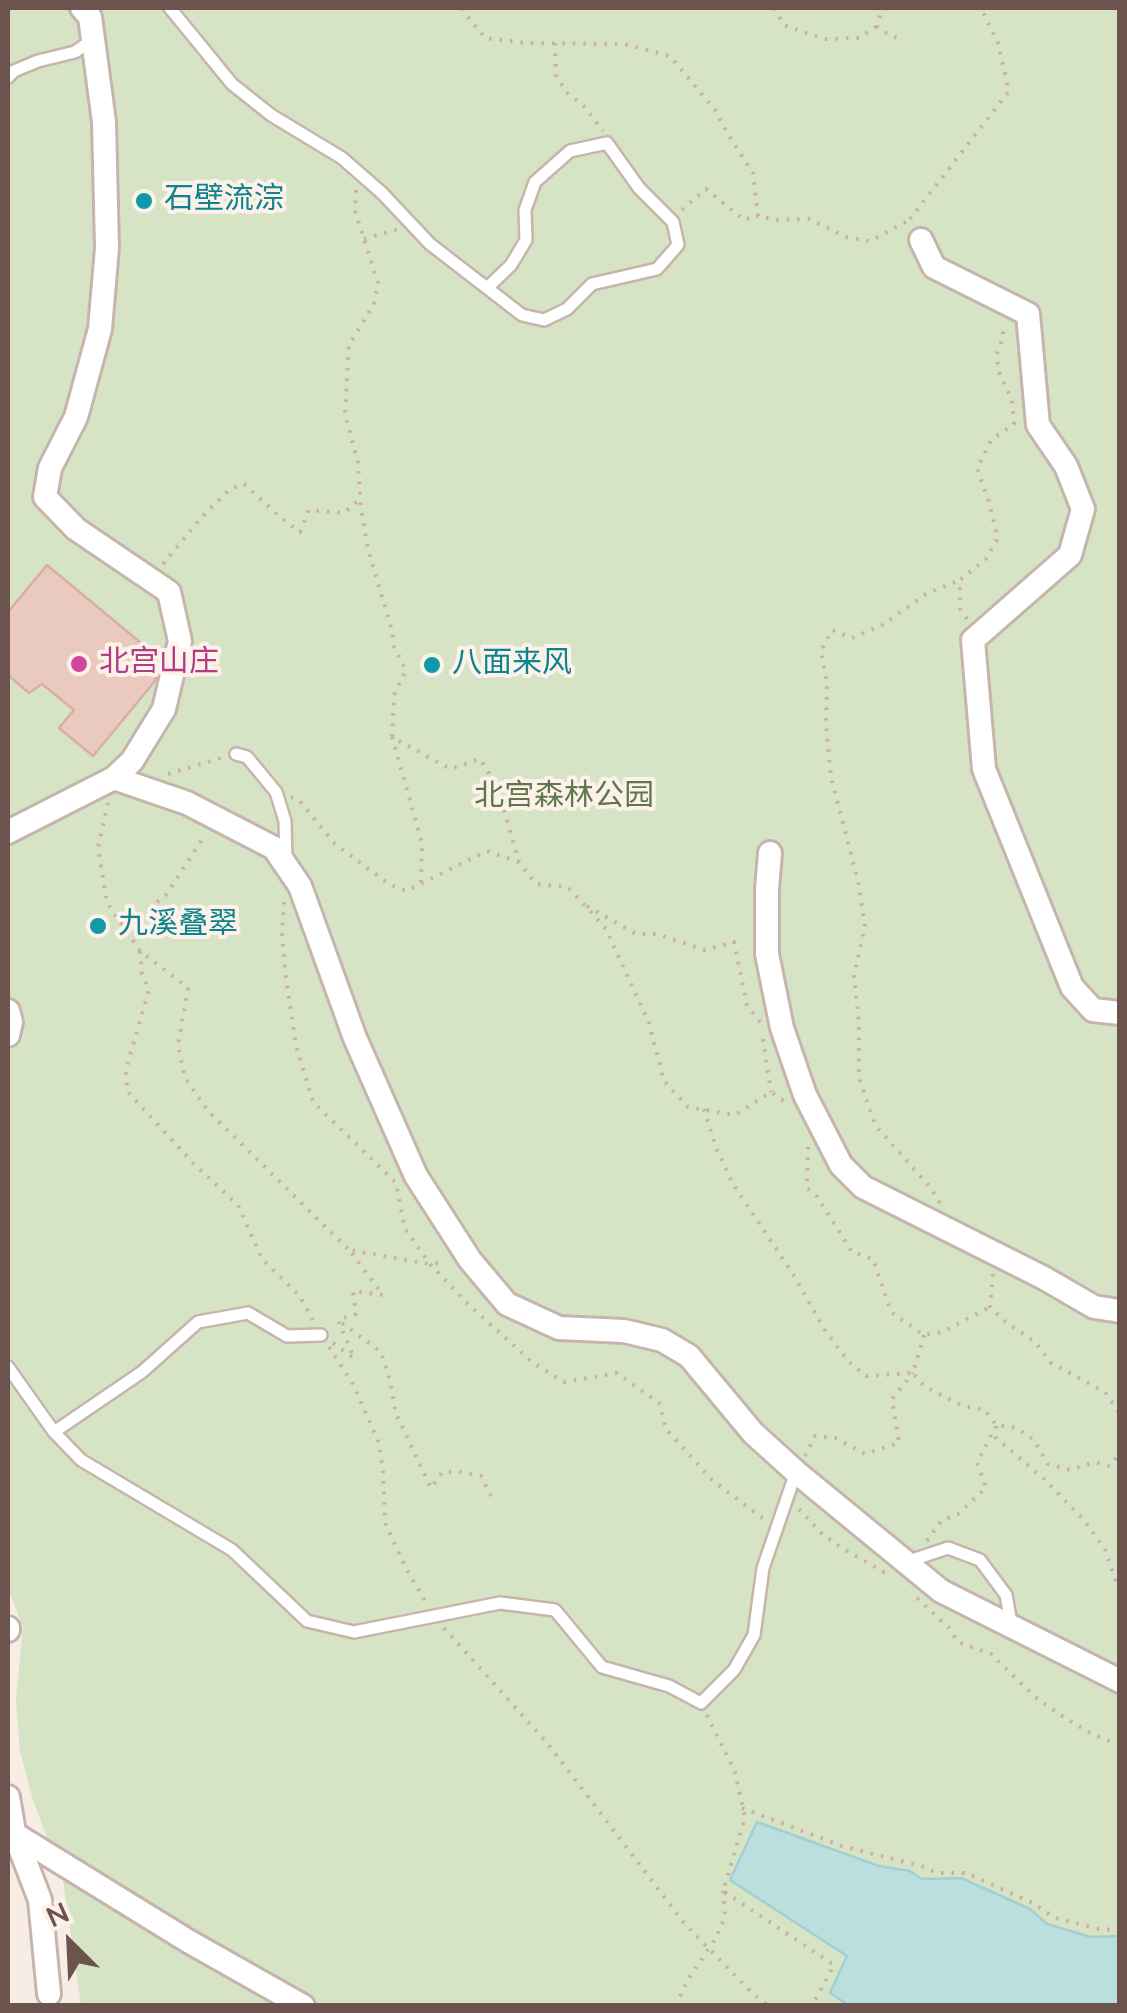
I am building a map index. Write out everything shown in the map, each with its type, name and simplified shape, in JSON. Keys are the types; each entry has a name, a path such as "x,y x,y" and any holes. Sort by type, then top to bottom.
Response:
{"street":[{"path":"8,832 114,778 132,760 164,710 180,641 169,592 76,529 45,498 50,468 76,417 100,329 106,248 104,122 90,17 82,8"},
{"path":"915,230 934,266 1028,314 1038,426 1066,466 1084,509 1070,555 973,640 984,769 1072,986 1093,1010 1120,1013"},
{"path":"114,778 187,803 274,848 300,886 354,1038 416,1176 470,1260 507,1304 558,1328 624,1332 662,1340 689,1356 753,1433 902,1566 941,1592 1120,1681"},
{"path":"770,853 767,954 772,1033 841,1165 863,1187 1094,1307 1120,1312"},
{"path":"8,1011 8,1036"},
{"path":"8,1796 11,1831 40,1900 50,1994"},
{"path":"11,1831 188,1941 303,2006"}],"lane":[{"path":"170,8 232,84 271,116 342,158 382,192 430,244 487,288 522,315 544,320 568,309 592,284 657,270 678,245 674,222 639,188 607,143 570,151 534,182 524,210 526,240 510,266 487,288"},
{"path":"8,77 38,61 75,52 92,40"},
{"path":"236,754 247,757 276,792 286,820 286,865"},
{"path":"54,1432 142,1372 198,1322 248,1313 287,1336 321,1334"},
{"path":"8,1367 54,1432 80,1460 232,1550 307,1621 354,1632 500,1603 555,1610 602,1667 670,1686 701,1702 734,1670 754,1634 763,1568 796,1472"},
{"path":"902,1566 948,1548 980,1560 1006,1595 1012,1628"}],"path":[{"path":"463,8 485,38 526,44 624,44 670,56 716,110 753,173 758,216"},
{"path":"774,8 784,25 824,39 860,38 877,26 886,8"},
{"path":"674,222 682,209 706,189 744,220 758,216 808,219 846,237 870,240 915,230 1009,92 998,43 980,8"},
{"path":"877,26 890,36 903,38"},
{"path":"555,43 556,75 566,92 604,132 607,143"},
{"path":"357,171 355,210 378,283 374,304 349,344 345,414 358,464 368,549 394,647 406,670 394,695 392,736 422,843 421,884"},
{"path":"364,239 410,226"},
{"path":"940,1203 875,1125 859,1077 854,976 865,926 858,881 831,777 822,651 832,630 852,638 881,626 926,594 960,580 986,559 998,538 977,469 991,440 1014,424 1012,400 998,370 997,354 1003,338 1002,301"},
{"path":"151,580 200,518 228,490 244,484 300,532 308,510 344,513 360,499"},
{"path":"960,580 960,609 979,635"},
{"path":"392,736 450,769 480,759 497,786 519,862 536,884 568,887 606,929 649,1023 664,1081 688,1107 735,1114 771,1092"},
{"path":"168,774 236,754"},
{"path":"114,778 98,848 107,903 140,951 188,988 178,1045 185,1078 220,1123 349,1250 384,1295 352,1291 356,1314 338,1320"},
{"path":"276,792 299,800 335,844 406,892 487,851 519,862"},
{"path":"120,922 142,914 166,896 216,818"},
{"path":"583,903 636,934 657,934 705,950 734,942 748,1005 772,1033 771,1092"},
{"path":"140,951 142,974 149,990 126,1069 127,1090 194,1164 238,1205 262,1259 300,1295 353,1384 379,1443 386,1523 434,1616 548,1744 684,1923 768,2006"},
{"path":"771,1092 786,1105 806,1095"},
{"path":"704,1109 733,1184 849,1362 866,1376 913,1373"},
{"path":"808,1133 807,1188 852,1252 874,1259 891,1312 924,1335 942,1332 990,1307"},
{"path":"349,1250 430,1264 470,1260"},
{"path":"990,1307 995,1253"},
{"path":"990,1307 1035,1342 1051,1363 1105,1392 1120,1414"},
{"path":"321,1334 354,1358 338,1320"},
{"path":"338,1320 382,1352 396,1414 431,1488 442,1472 460,1472 481,1476 492,1496"},
{"path":"796,1472 815,1436 836,1438 865,1454 899,1443 892,1399 913,1373 924,1335"},
{"path":"913,1373 924,1386 963,1406 986,1410 996,1424 996,1438 1084,1519 1105,1548 1120,1594"},
{"path":"996,1424 1017,1428 1034,1440 1048,1464 1070,1470 1095,1462 1110,1466 1120,1453"},
{"path":"788,1497 822,1534 842,1548 902,1566 941,1521 958,1514 986,1488 977,1464 996,1424"},
{"path":"912,1593 958,1642 991,1654 1046,1706 1120,1746"},
{"path":"676,2006 725,1917 723,1891 744,1818 735,1772 701,1702"},
{"path":"742,1808 842,1846 926,1867 936,1873 966,1872 1054,1918 1120,1930"},
{"path":"723,1891 834,1966 812,2006"}],"green space":[{"name":"北宫森林公园","path":"8,8 1119,8 1119,2005 81,2005 63,1881 20,1752 16,1700 23,1627 8,1589"}],"water":[{"path":"757,1822 879,1866 910,1871 922,1879 961,1878 1030,1909 1047,1924 1091,1937 1119,1936 1119,2005 848,2005 830,1993 847,1956 730,1880"}],"building":[{"name":"北宫山庄","path":"47,565 147,648 140,655 158,670 155,681 93,756 59,728 74,710 42,684 29,693 8,675 8,612"}],"place":[{"name":"石壁流淙","path":"144,201"},
{"name":"北宫山庄","path":"79,664"},
{"name":"八面来风","path":"432,665"},
{"name":"九溪叠翠","path":"98,926"}]}
